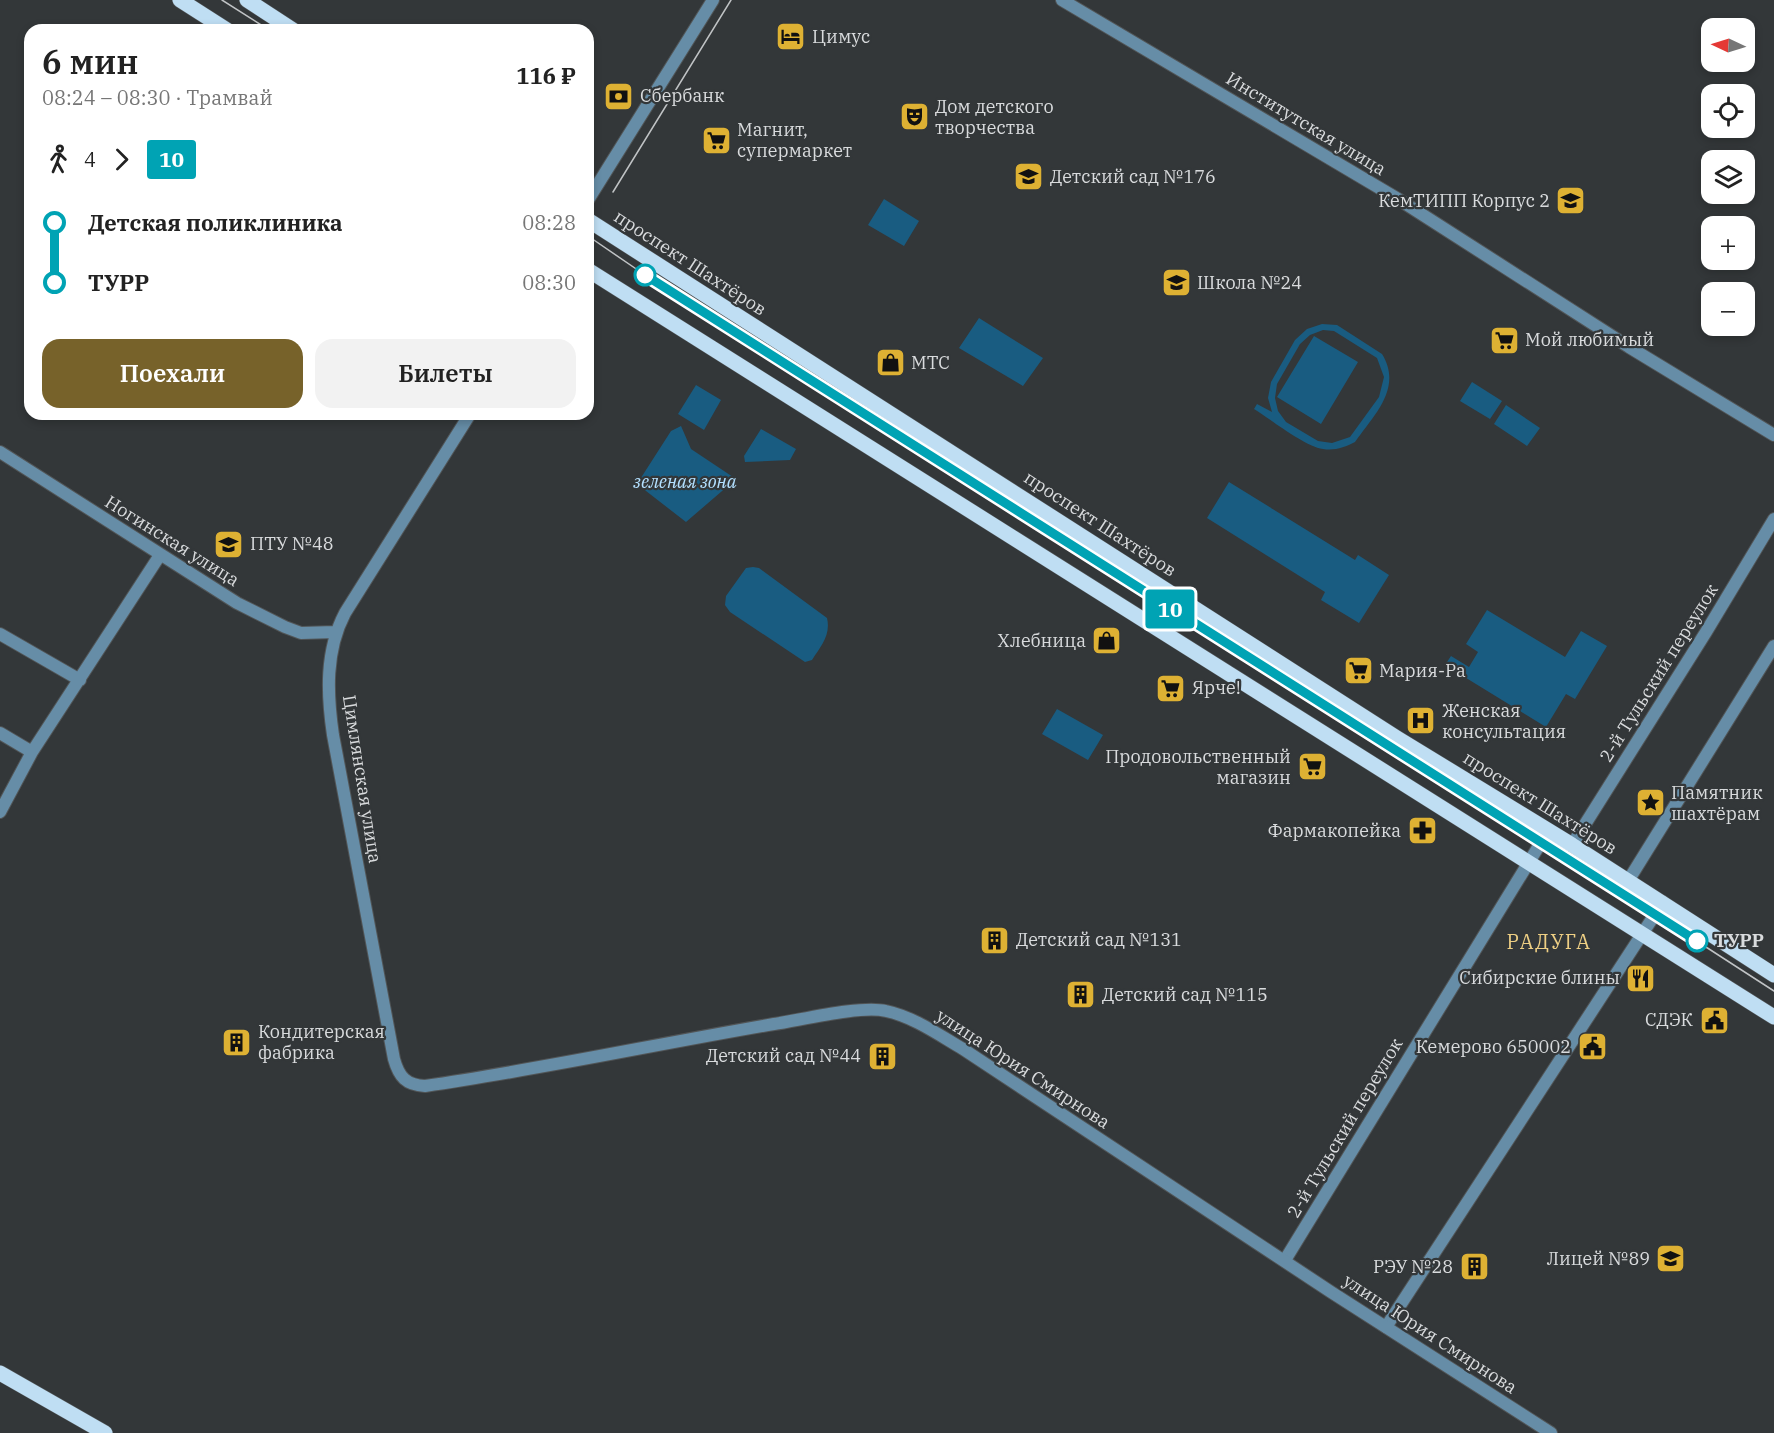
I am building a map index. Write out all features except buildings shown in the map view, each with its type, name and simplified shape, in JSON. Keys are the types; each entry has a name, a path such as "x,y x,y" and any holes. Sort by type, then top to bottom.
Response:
{"main road":[{"path":"180,0 218,24"},
{"path":"247,0 284,24"},
{"name":"проспект Шахтёров","path":"594,224 1396,738 1572,845 1774,975"},
{"path":"594,274 1774,1017"},
{"path":"0,1373 98,1431"}],"street":[{"path":"594,190 712,0"},
{"name":"Институтская улица","path":"1062,0 1398,199 1774,435"},
{"name":"Цимлянская улица","path":"401,1077 394,1059 333,735 329,704 329,677 335,632 345,613 466,420"},
{"name":"Ногинская улица","path":"0,452 237,603 301,633 335,632"},
{"name":"2-й Тульский переулок","path":"1572,845 1774,519"},
{"path":"0,812 32,752 160,555"},
{"path":"0,634 80,680"},
{"path":"1628,881 1774,646"},
{"path":"0,733 32,752"},
{"name":"2-й Тульский переулок","path":"1285,1260 1548,831"},
{"path":"1386,1327 1663,903"},
{"name":"улица Юрия Смирнова","path":"401,1077 415,1086 498,1076 677,1040 830,1015 885,1010 910,1019 963,1049 1551,1433"}],"green space":[{"path":"884,199 919,221 904,246 868,225"},
{"path":"979,318 1043,358 1023,386 959,348"},
{"path":"1322,324 1337,325 1382,354 1388,366 1388,390 1384,401 1355,442 1340,448 1315,447 1254,409 1257,404 1272,412 1268,398 1271,382 1295,340 1307,329","holes":["1323,330 1334,331 1377,358 1384,377 1379,397 1350,437 1332,443 1318,441 1286,422 1278,411 1275,398 1277,384 1300,344 1310,335"]},
{"path":"1314,336 1358,362 1321,424 1277,397"},
{"path":"1472,382 1502,401 1490,419 1460,401"},
{"path":"696,385 721,400 704,430 678,414"},
{"path":"1506,405 1540,428 1527,446 1494,424"},
{"name":"зеленая зона","path":"681,426 691,449 736,479 686,522 637,484 671,431"},
{"path":"761,429 796,449 790,460 745,462 744,456"},
{"path":"1229,482 1355,560 1358,555 1389,575 1359,623 1321,600 1325,592 1207,518"},
{"path":"746,568 759,568 827,618 828,630 812,660 805,662 730,612 725,605 726,596"},
{"path":"1487,610 1565,657 1581,631 1607,646 1575,699 1566,694 1546,727 1445,665 1451,656 1469,667 1478,652 1466,644"},
{"path":"1057,709 1103,735 1088,760 1042,734"}],"tram line":[{"path":"222,0 260,24"},
{"path":"613,192 731,0"},
{"path":"594,240 645,275 1280,679 1542,841 1774,991"},
{"name":"10","path":"645,275 1697,941"}],"place":[{"name":"Цимус","path":"791,37"},
{"name":"Сбербанк","path":"619,96"},
{"name":"Дом детского творчества","path":"914,117"},
{"name":"Магнит, супермаркет","path":"716,140"},
{"name":"Детский сад №176","path":"1029,177"},
{"name":"КемТИПП Корпус 2","path":"1571,201"},
{"name":"Школа №24","path":"1176,283"},
{"name":"Мой любимый","path":"1504,340"},
{"name":"МТС","path":"890,363"},
{"name":"ПТУ №48","path":"229,544"},
{"name":"Хлебница","path":"1107,641"},
{"name":"Мария-Ра","path":"1358,671"},
{"name":"Ярче!","path":"1171,688"},
{"name":"Женская консультация","path":"1421,721"},
{"name":"Продовольственный магазин","path":"1312,767"},
{"name":"Памятник шахтёрам","path":"1650,803"},
{"name":"Фармакопейка","path":"1422,831"},
{"name":"Детский сад №131","path":"995,940"},
{"name":"ТУРР","path":"1697,941"},
{"name":"Сибирские блины","path":"1641,978"},
{"name":"Детский сад №115","path":"1081,995"},
{"name":"СДЭК","path":"1714,1020"},
{"name":"Кондитерская фабрика","path":"237,1042"},
{"name":"Кемерово 650002","path":"1592,1047"},
{"name":"Детский сад №44","path":"882,1056"},
{"name":"Лицей №89","path":"1671,1259"},
{"name":"РЭУ №28","path":"1474,1267"}],"district":[{"name":"РАДУГА","path":"1549,942"}]}
